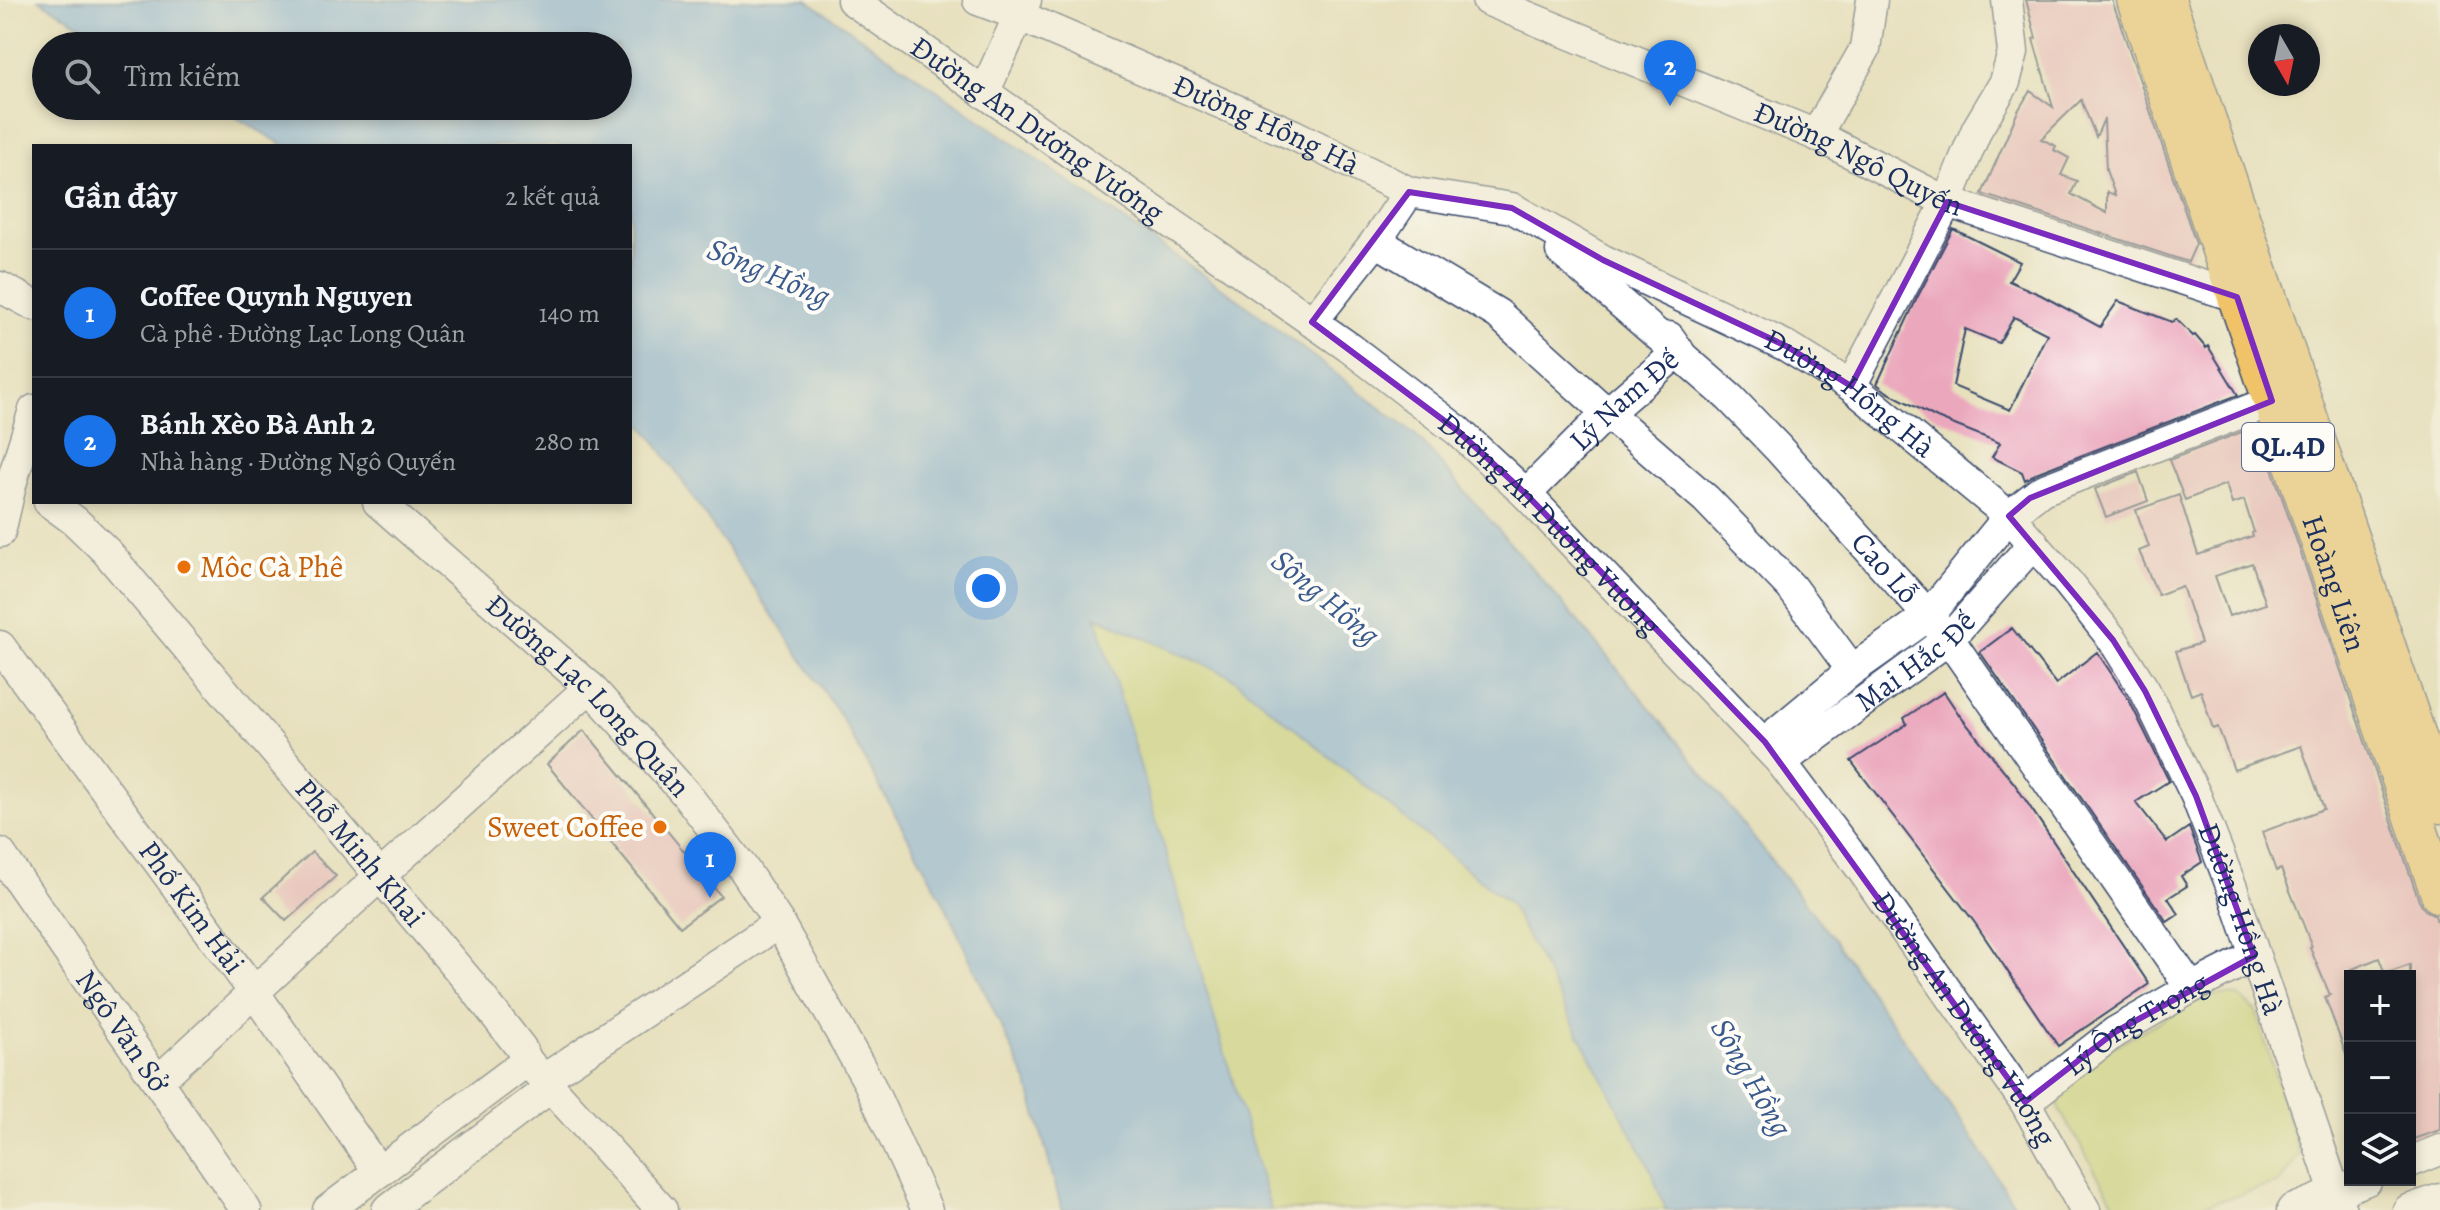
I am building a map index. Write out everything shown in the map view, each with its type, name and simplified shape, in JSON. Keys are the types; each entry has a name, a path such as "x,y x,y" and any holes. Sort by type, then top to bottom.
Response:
{"main road":[{"name":"Hoàng Liên","path":"2136,0 2252,293 2440,804"},
{"name":"Hoàng Liên","path":"2166,0 2252,293 2272,401 2440,894"}],"street":[{"name":"Đường An Dương Vương","path":"852,0 1350,348 1458,431 1526,494 1773,752 1860,867 2025,1102 2085,1210"},
{"name":"Đường Hồng Hà","path":"978,0 1022,7 1409,192 1512,208 1603,260 1786,346 1851,386 2009,516 2113,640 2145,691 2196,796 2232,888 2339,1201"},
{"name":"Đường Ngô Quyến","path":"1487,0 1816,135 1947,202 2252,293"},
{"path":"1816,135 1865,49 1872,0"},
{"path":"1851,386 1947,202 1977,129 2005,82 2013,52 2007,0"},
{"path":"984,93 1022,7"},
{"path":"1312,322 1376,241 1409,192"},
{"name":"Cao Lỗ","path":"1512,208 1730,398 1949,639 2191,988"},
{"path":"1376,241 1498,314 1706,499 1791,587 1852,670"},
{"path":"0,287 32,304"},
{"name":"Lý Nam Đế","path":"1526,494 1607,413 1679,351 1663,330 1678,295"},
{"name":"Mai Hắc Đế","path":"1773,752 1852,670 1928,616 2009,516 2042,490 2272,401"},
{"path":"0,532 32,418"},
{"name":"Phỗ Minh Khai","path":"52,504 106,551 381,875 479,994 541,1076 662,1210"},
{"name":"Đường Lạc Long Quân","path":"380,504 590,687 686,794 743,868 779,923 869,1083 927,1210"},
{"name":"Mai Hắc Đế","path":"1773,752 1949,639 2034,543"},
{"name":"Phố Kim Hải","path":"0,646 254,992 379,1172"},
{"path":"158,1081 590,687"},
{"name":"Ngô Văn Sở","path":"0,853 246,1210"},
{"path":"328,1210 379,1172 541,1076 779,923"},
{"name":"Lý Ông Trọng","path":"2025,1102 2115,1032 2254,956"},
{"path":"387,1210 541,1076"},
{"path":"2416,1160 2440,1150"},
{"path":"2292,1210 2339,1201 2359,1186"},
{"path":"2408,1210 2440,1199"}],"highlighted area":[{"path":"1409,192 1512,208 1603,260 1786,346 1851,386 1947,202 2237,297 2272,401 2030,498 2009,516 2113,640 2145,691 2196,796 2254,956 2115,1032 2025,1102 1765,742 1526,494 1458,431 1312,322"}],"green space":[{"path":"1095,616 1229,675 1510,904 1649,1166 1666,1210 1271,1210"},
{"path":"2218,995 2239,996 2256,1011 2299,1155 2279,1183 2188,1210 2118,1210 2058,1107 2058,1088 2069,1071 2195,1002"}],"water":[{"name":"Sông Hồng","path":"39,0 807,0 1238,299 1416,435 1674,737 1835,941 1967,1130 2018,1210 1666,1210 1649,1166 1510,904 1229,675 1096,616 1271,1210 1062,1210 1028,1084 940,895 841,717 651,435 632,414 632,144 282,144 241,120 632,120 632,32 93,32"}],"building":[{"path":"2026,0 2112,0 2196,244 2188,262 1982,194 2018,111 2030,91 2053,107 2033,39 2036,38","holes":["2081,100 2096,137 2104,119 2106,170 2115,195 2107,192 2107,213 2071,194 2077,181 2061,175 2069,158 2054,150 2056,146 2041,139"]},
{"path":"1953,229 2020,262 2009,281 2100,327 2118,301 2172,322 2176,319 2206,348 2208,346 2238,395 2036,473 2025,480 2022,472 1992,457 2000,443 1937,418 1877,384","holes":["2014,317 2047,334 2010,410 1953,386 1965,329 1999,343"]},
{"path":"2252,428 2254,432 2259,430 2419,901 2425,910 2435,915 2440,933 2440,1130 2416,1138 2416,970 2410,970 2410,965 2384,970 2379,958 2344,970 2344,1049 2325,997 2330,995 2312,947 2281,869 2276,871 2262,832 2324,809 2301,746 2234,770 2218,727 2213,729 2201,691 2191,695 2176,651 2201,643 2182,586 2158,595 2139,551 2149,547 2136,510 2179,495 2198,555 2253,536 2254,532 2244,500 2232,504 2226,484 2185,500 2169,460","holes":["2252,563 2266,604 2229,616 2215,576"]},
{"path":"2138,472 2148,501 2106,517 2095,489"},
{"path":"2012,628 2056,684 2097,652 2129,700 2169,781 2136,802 2167,842 2189,827 2202,862 2181,876 2187,886 2168,898 2179,914 2167,922 1980,652"},
{"path":"1944,692 2014,783 2149,984 2058,1046 1975,923 1851,761 1907,724 1904,718"},
{"path":"584,730 721,896 680,927 547,764"},
{"path":"312,852 336,876 286,921 263,897"}],"place":[{"name":"Bánh Xèo Bà Anh 2","path":"1670,106"},
{"name":"Môc Cà Phê","path":"184,567"},
{"name":"Sweet Coffee","path":"660,827"},
{"name":"Coffee Quynh Nguyen","path":"710,898"}]}
